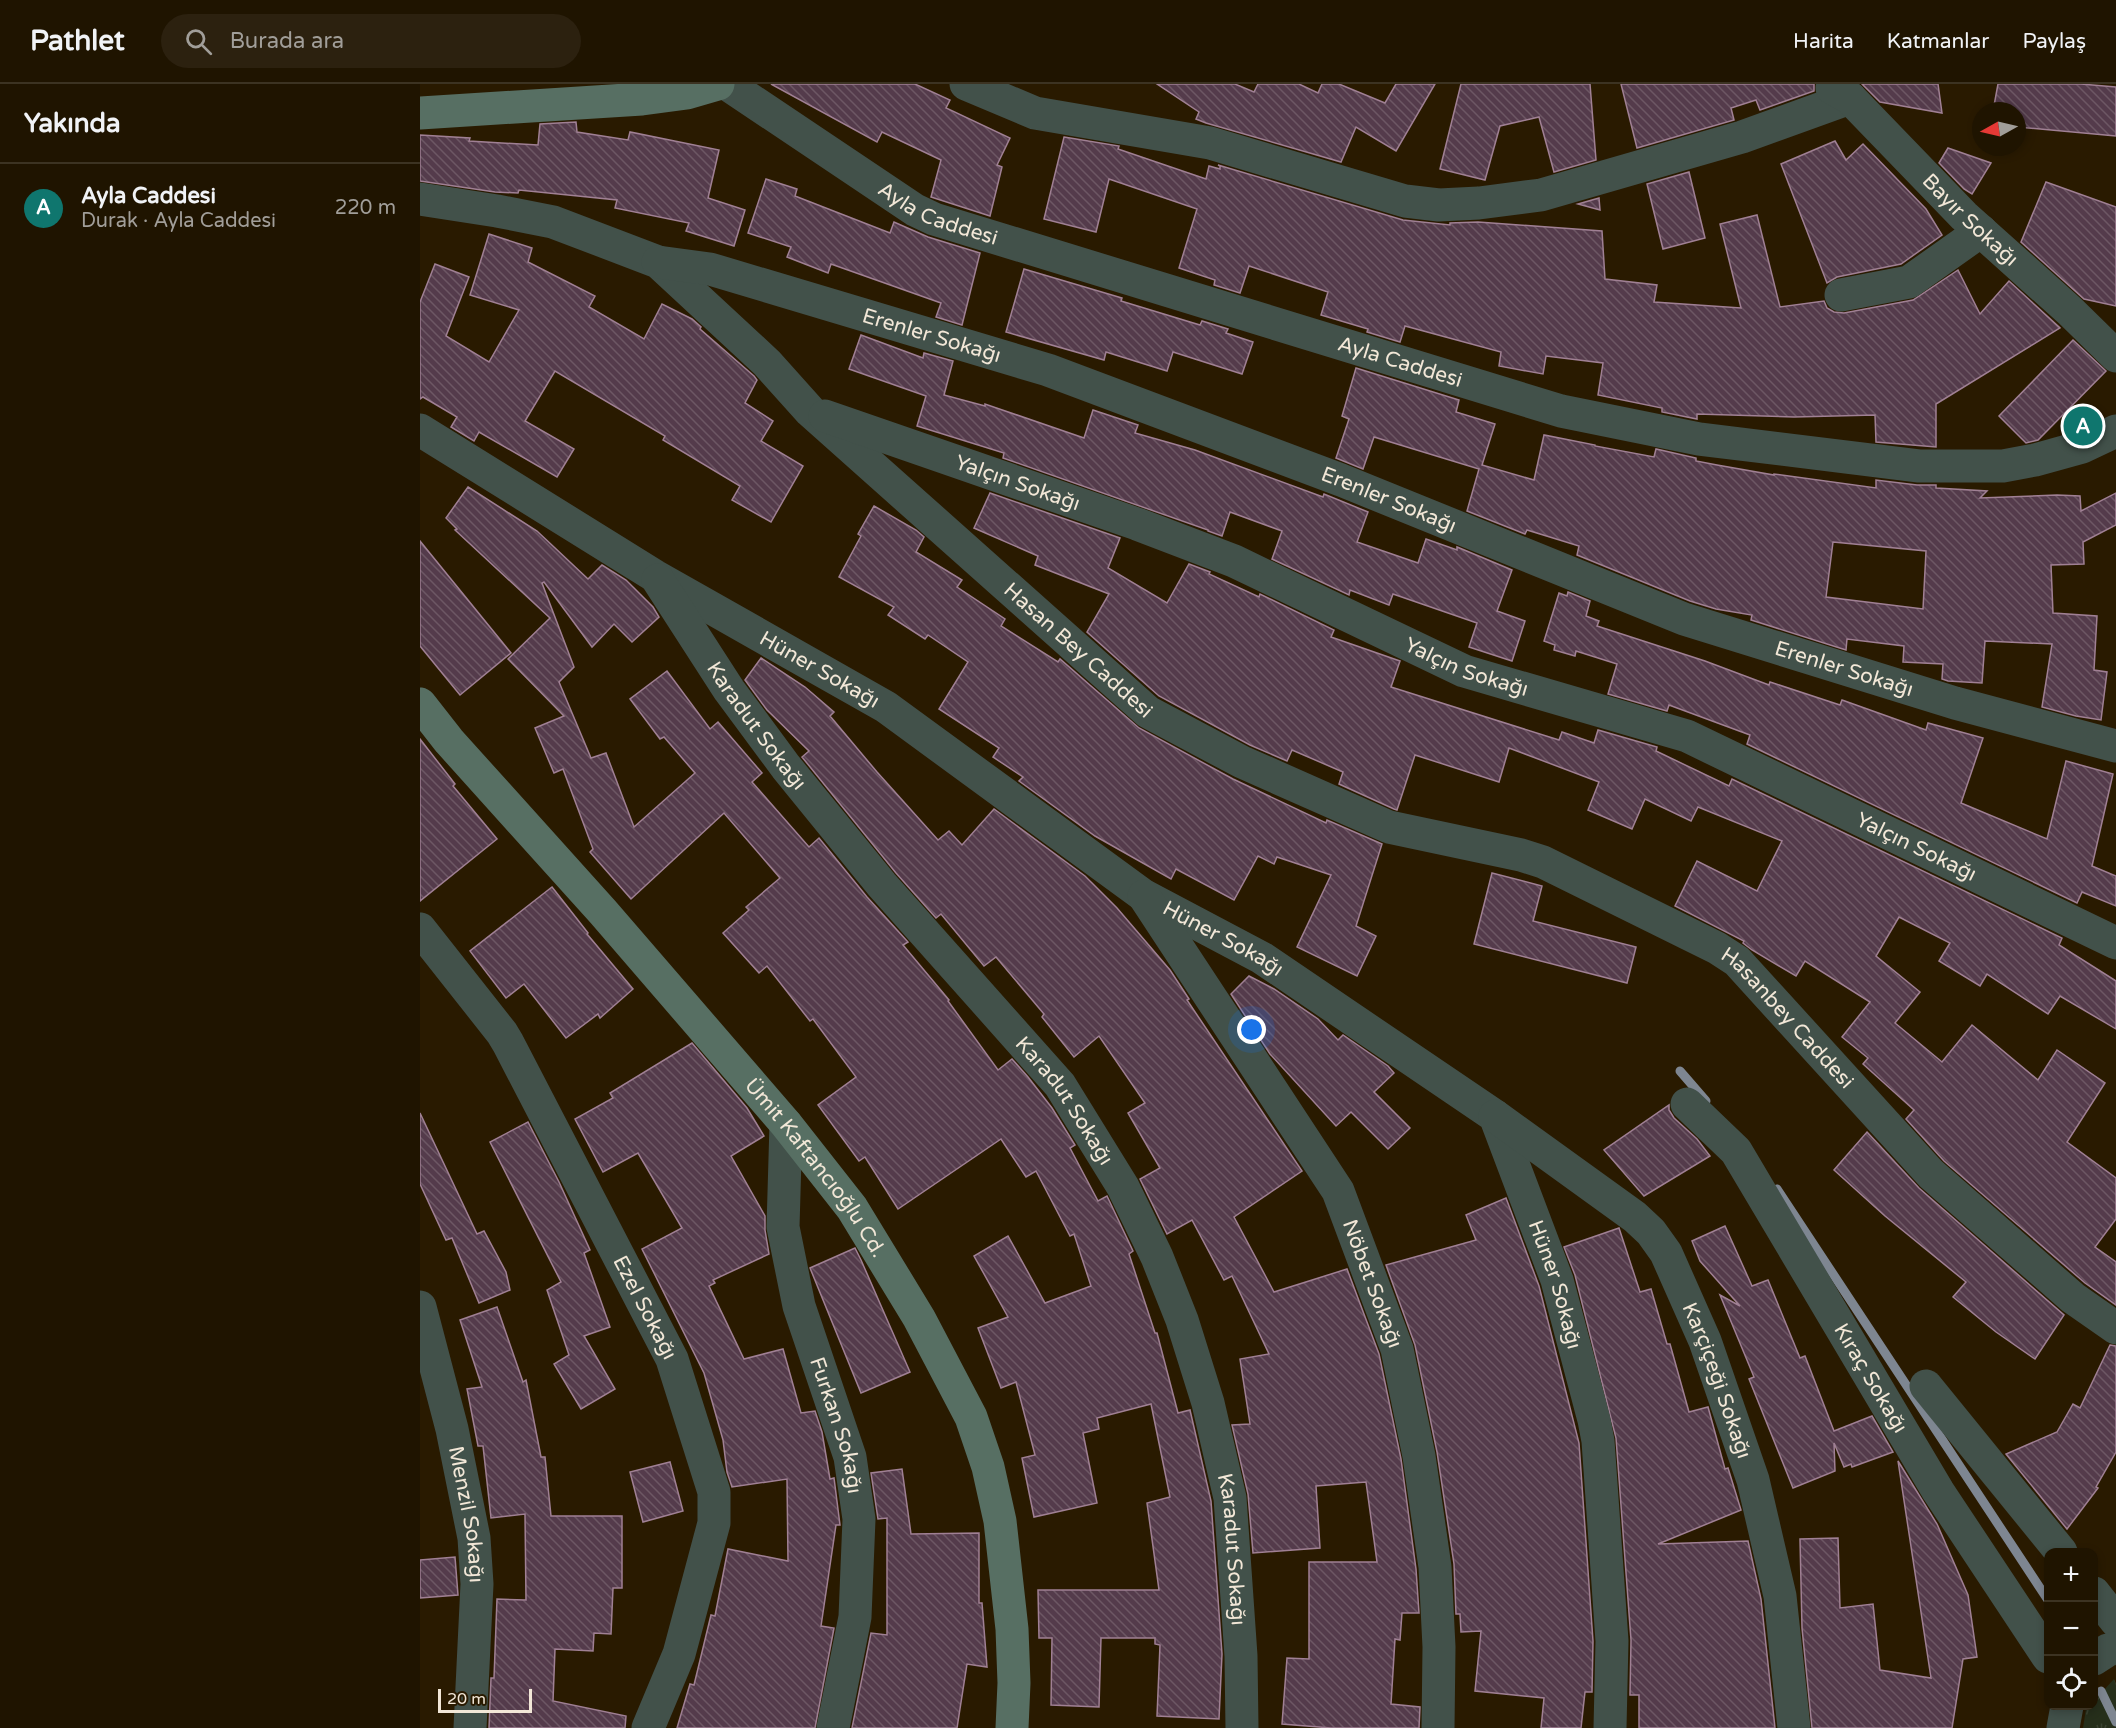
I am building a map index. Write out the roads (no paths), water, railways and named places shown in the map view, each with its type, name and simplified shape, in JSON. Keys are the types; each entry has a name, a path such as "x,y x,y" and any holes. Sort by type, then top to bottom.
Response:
{"street":[{"path":"420,113 642,99 687,93 718,84"},
{"name":"Ayla Caddesi","path":"727,84 915,210 934,219 1561,411 1699,439 1919,466 2003,466 2082,447 2116,430"},
{"path":"966,84 1035,112 1210,143 1405,201 1439,205 1479,203 1540,195 1742,137 1840,89"},
{"name":"Bayır Sokağı","path":"1840,89 1964,216 2070,311 2116,356"},
{"name":"Erenler Sokağı","path":"420,200 553,222 658,262 710,269 1048,369 1341,480 1684,619 1955,703 2116,746"},
{"path":"1841,295 1910,282 1981,231"},
{"name":"Erenler Sokağı","path":"658,262 766,363 810,411"},
{"name":"Hasan Bey Caddesi","path":"810,411 1148,712 1242,762 1389,827"},
{"name":"Yalçın Sokağı","path":"810,411 1137,524 1234,561 1464,671 1687,736 2116,943"},
{"name":"Hüner Sokağı","path":"420,430 655,576 886,707 1143,895 1262,958 1495,1116 1557,1280 1598,1441 1612,1641 1610,1728"},
{"name":"Karadut Sokağı","path":"655,576 729,690 786,767 882,885 1060,1085 1123,1187 1157,1257 1182,1320 1208,1403 1225,1475 1230,1498 1241,1656 1242,1728"},
{"name":"Ümit Kaftancıoğlu Cd.","path":"420,704 448,741 603,912 786,1124 852,1208 919,1318 971,1417 988,1467 1000,1521 1012,1629 1014,1683 1012,1728"},
{"name":"Hasanbey Caddesi","path":"1389,827 1521,855 1543,862 1717,948 1737,961 1931,1174 2073,1299 2116,1328"},
{"name":"Nöbet Sokağı","path":"1143,895 1338,1191 1397,1349 1419,1456 1435,1567 1439,1647 1438,1728"},
{"name":"Ezel Sokağı","path":"420,929 508,1043 672,1359 714,1492 714,1523 682,1643 648,1728"},
{"name":"Kıraç Sokağı","path":"1688,1104 1736,1151 1938,1491 2048,1656"},
{"name":"Karçiçeği Sokağı","path":"1495,1116 1635,1217 1651,1232 1666,1253 1705,1341 1753,1480 1780,1596 1794,1728"},
{"name":"Furkan Sokağı","path":"786,1124 783,1227 799,1306 850,1457 859,1519 855,1617 832,1728"},
{"name":"Menzil Sokağı","path":"420,1307 452,1429 474,1538 477,1584 470,1728"},
{"path":"1926,1386 2058,1548"},
{"path":"2098,1598 2116,1621"},
{"path":"2098,1656 2116,1648"},
{"path":"2063,1728 2066,1710"}],"waterway":[{"path":"1680,1071 1706,1101"},
{"path":"1777,1189 2044,1594"},
{"path":"2101,1691 2116,1722"}],"place":[{"name":"Ayla Caddesi","path":"2083,426"}]}
